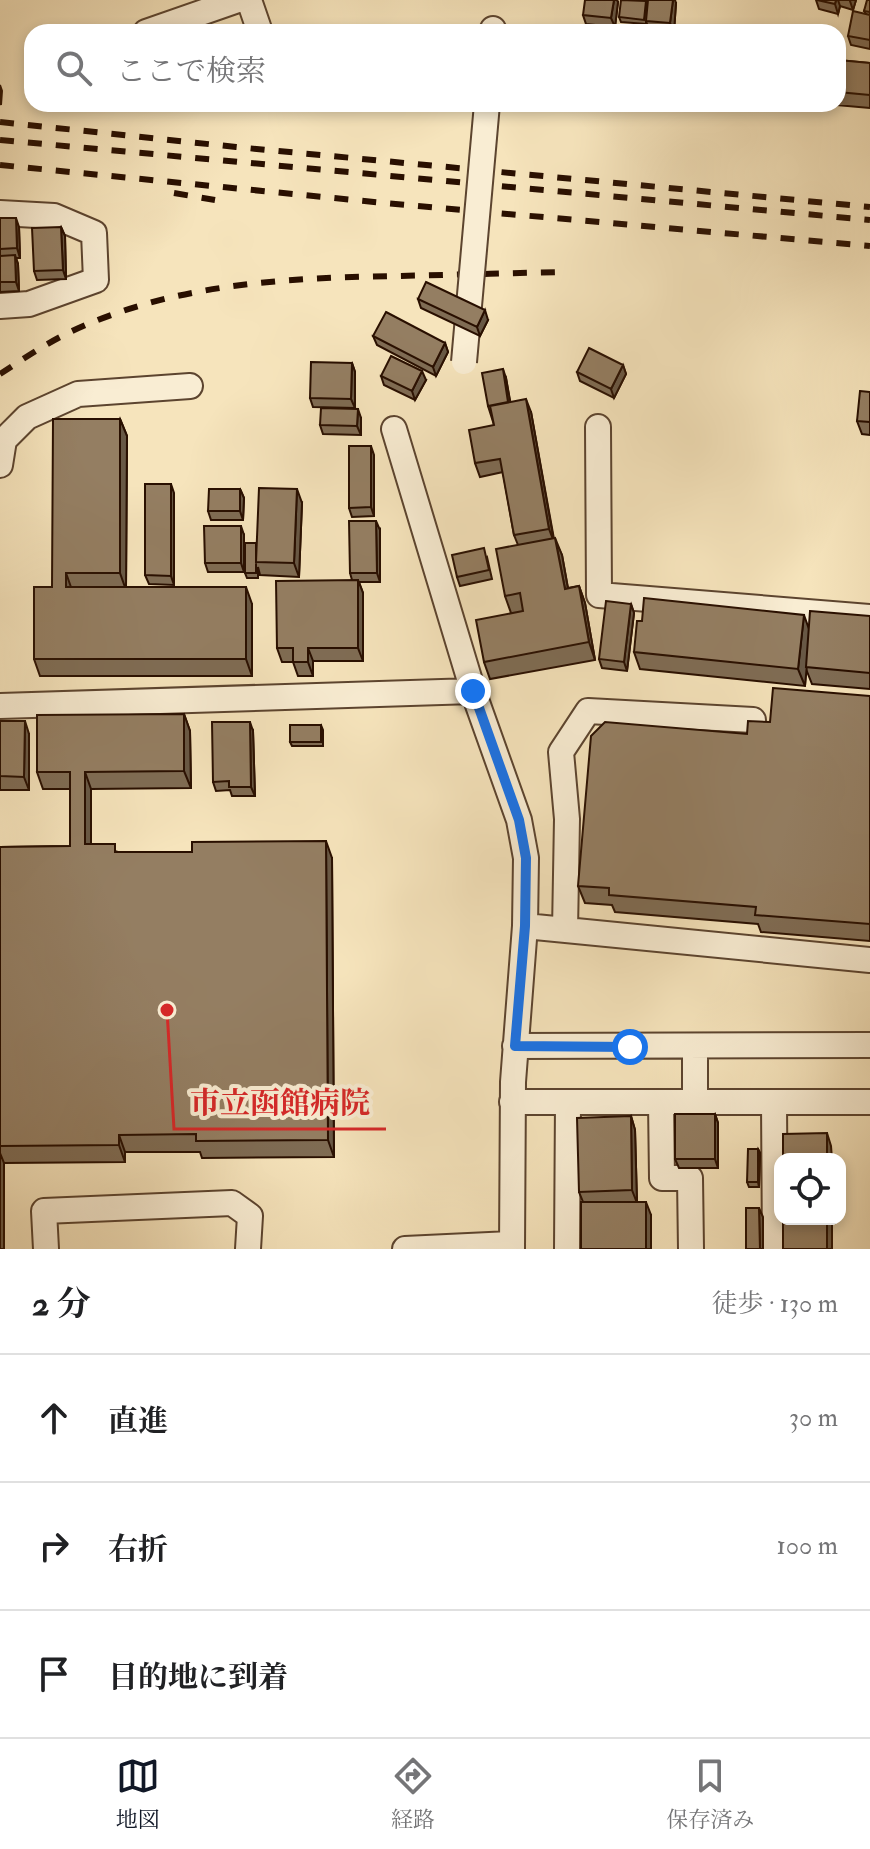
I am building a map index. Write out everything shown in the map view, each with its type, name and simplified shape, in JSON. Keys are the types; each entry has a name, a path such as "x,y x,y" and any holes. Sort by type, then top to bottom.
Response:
{"street":[{"path":"169,24 238,0"},
{"path":"249,0 257,24"},
{"path":"464,362 486,112"},
{"path":"0,213 54,216 94,233 96,280 29,304 0,306"},
{"path":"0,465 4,440 27,417 78,394 190,386"},
{"path":"598,427 599,595 870,617"},
{"path":"394,429 473,691 519,820 526,858 525,926 512,1102 512,1246 405,1249"},
{"path":"0,706 473,691"},
{"path":"565,930 567,819 561,752 588,711 753,720"},
{"path":"525,926 870,960"},
{"path":"515,1046 695,1048 870,1045"},
{"path":"695,1048 695,1102"},
{"path":"512,1102 870,1102"},
{"path":"567,1249 568,1102"},
{"path":"661,1102 662,1178 690,1178 691,1249"},
{"path":"774,1102 775,1249"},
{"path":"46,1249 44,1211 232,1203 250,1216 248,1249"}],"building":[{"path":"585,0 614,0 611,18 583,15"},
{"path":"621,0 646,1 644,20 619,17"},
{"path":"648,0 673,0 670,23 646,21"},
{"path":"867,0 870,0 870,12 864,11"},
{"path":"853,11 870,15 870,40 848,36"},
{"path":"846,61 870,63 870,95 846,93"},
{"path":"0,218 16,218 17,248 0,249"},
{"path":"61,227 63,270 34,271 32,228"},
{"path":"15,255 16,282 0,282 0,256"},
{"path":"426,282 485,310 477,327 418,299"},
{"path":"386,312 445,343 433,367 373,336"},
{"path":"589,348 623,365 611,389 577,372"},
{"path":"391,356 422,371 412,391 381,376"},
{"path":"311,362 352,363 351,399 310,398"},
{"path":"503,369 508,402 488,406 482,373"},
{"path":"860,391 870,392 870,422 857,421"},
{"path":"526,399 549,529 514,535 500,459 475,463 469,430 494,425 490,406"},
{"path":"321,408 358,409 357,426 320,425"},
{"path":"53,419 120,419 120,573 66,573 66,587 246,587 246,659 34,659 34,587 52,587"},
{"path":"349,446 371,446 371,507 349,508"},
{"path":"145,484 171,484 171,576 145,575"},
{"path":"259,488 297,489 294,563 256,562"},
{"path":"209,489 240,489 240,511 208,511"},
{"path":"349,521 376,521 377,573 350,573"},
{"path":"204,526 241,526 241,563 205,563"},
{"path":"555,538 565,589 579,586 589,642 484,662 476,620 523,611 520,593 505,596 496,549"},
{"path":"245,543 256,543 256,573 245,573"},
{"path":"484,548 489,570 457,577 452,555"},
{"path":"358,580 358,648 308,648 308,662 293,662 293,648 277,648 276,581"},
{"path":"644,598 804,615 798,669 634,652 637,621 642,621"},
{"path":"606,601 631,604 624,662 599,659"},
{"path":"810,611 870,616 870,673 806,667"},
{"path":"773,688 870,696 870,924 755,915 756,907 609,895 609,888 578,886 591,736 605,722 747,734 748,721 770,722"},
{"path":"184,714 184,771 85,772 85,844 115,844 115,852 192,852 192,842 326,841 328,1140 196,1141 196,1134 119,1135 119,1145 0,1146 0,847 70,846 70,772 37,772 37,715"},
{"path":"0,721 25,721 24,777 0,776"},
{"path":"212,722 250,722 251,787 229,787 229,781 213,782"},
{"path":"290,725 321,725 321,742 290,742"},
{"path":"675,1114 715,1114 715,1159 675,1159"},
{"path":"631,1116 632,1190 579,1192 577,1118"},
{"path":"827,1133 827,1153 783,1153 783,1134"},
{"path":"748,1149 758,1149 758,1182 747,1182"},
{"path":"581,1202 646,1202 646,1249 581,1249"},
{"path":"746,1208 759,1208 760,1249 746,1249"},
{"path":"783,1225 827,1225 827,1249 783,1249"}],"railway":[{"path":"0,122 870,207"},
{"path":"0,140 870,220"},
{"path":"0,165 870,246"},
{"path":"174,193 215,200"},
{"path":"0,374 54,340 102,319 142,305 225,287 353,277 566,272"}],"place":[{"name":"市立函館病院","path":"167,1010"}],"route":[{"path":"473,691 519,820 526,858 525,926 515,1046 630,1047"}]}
